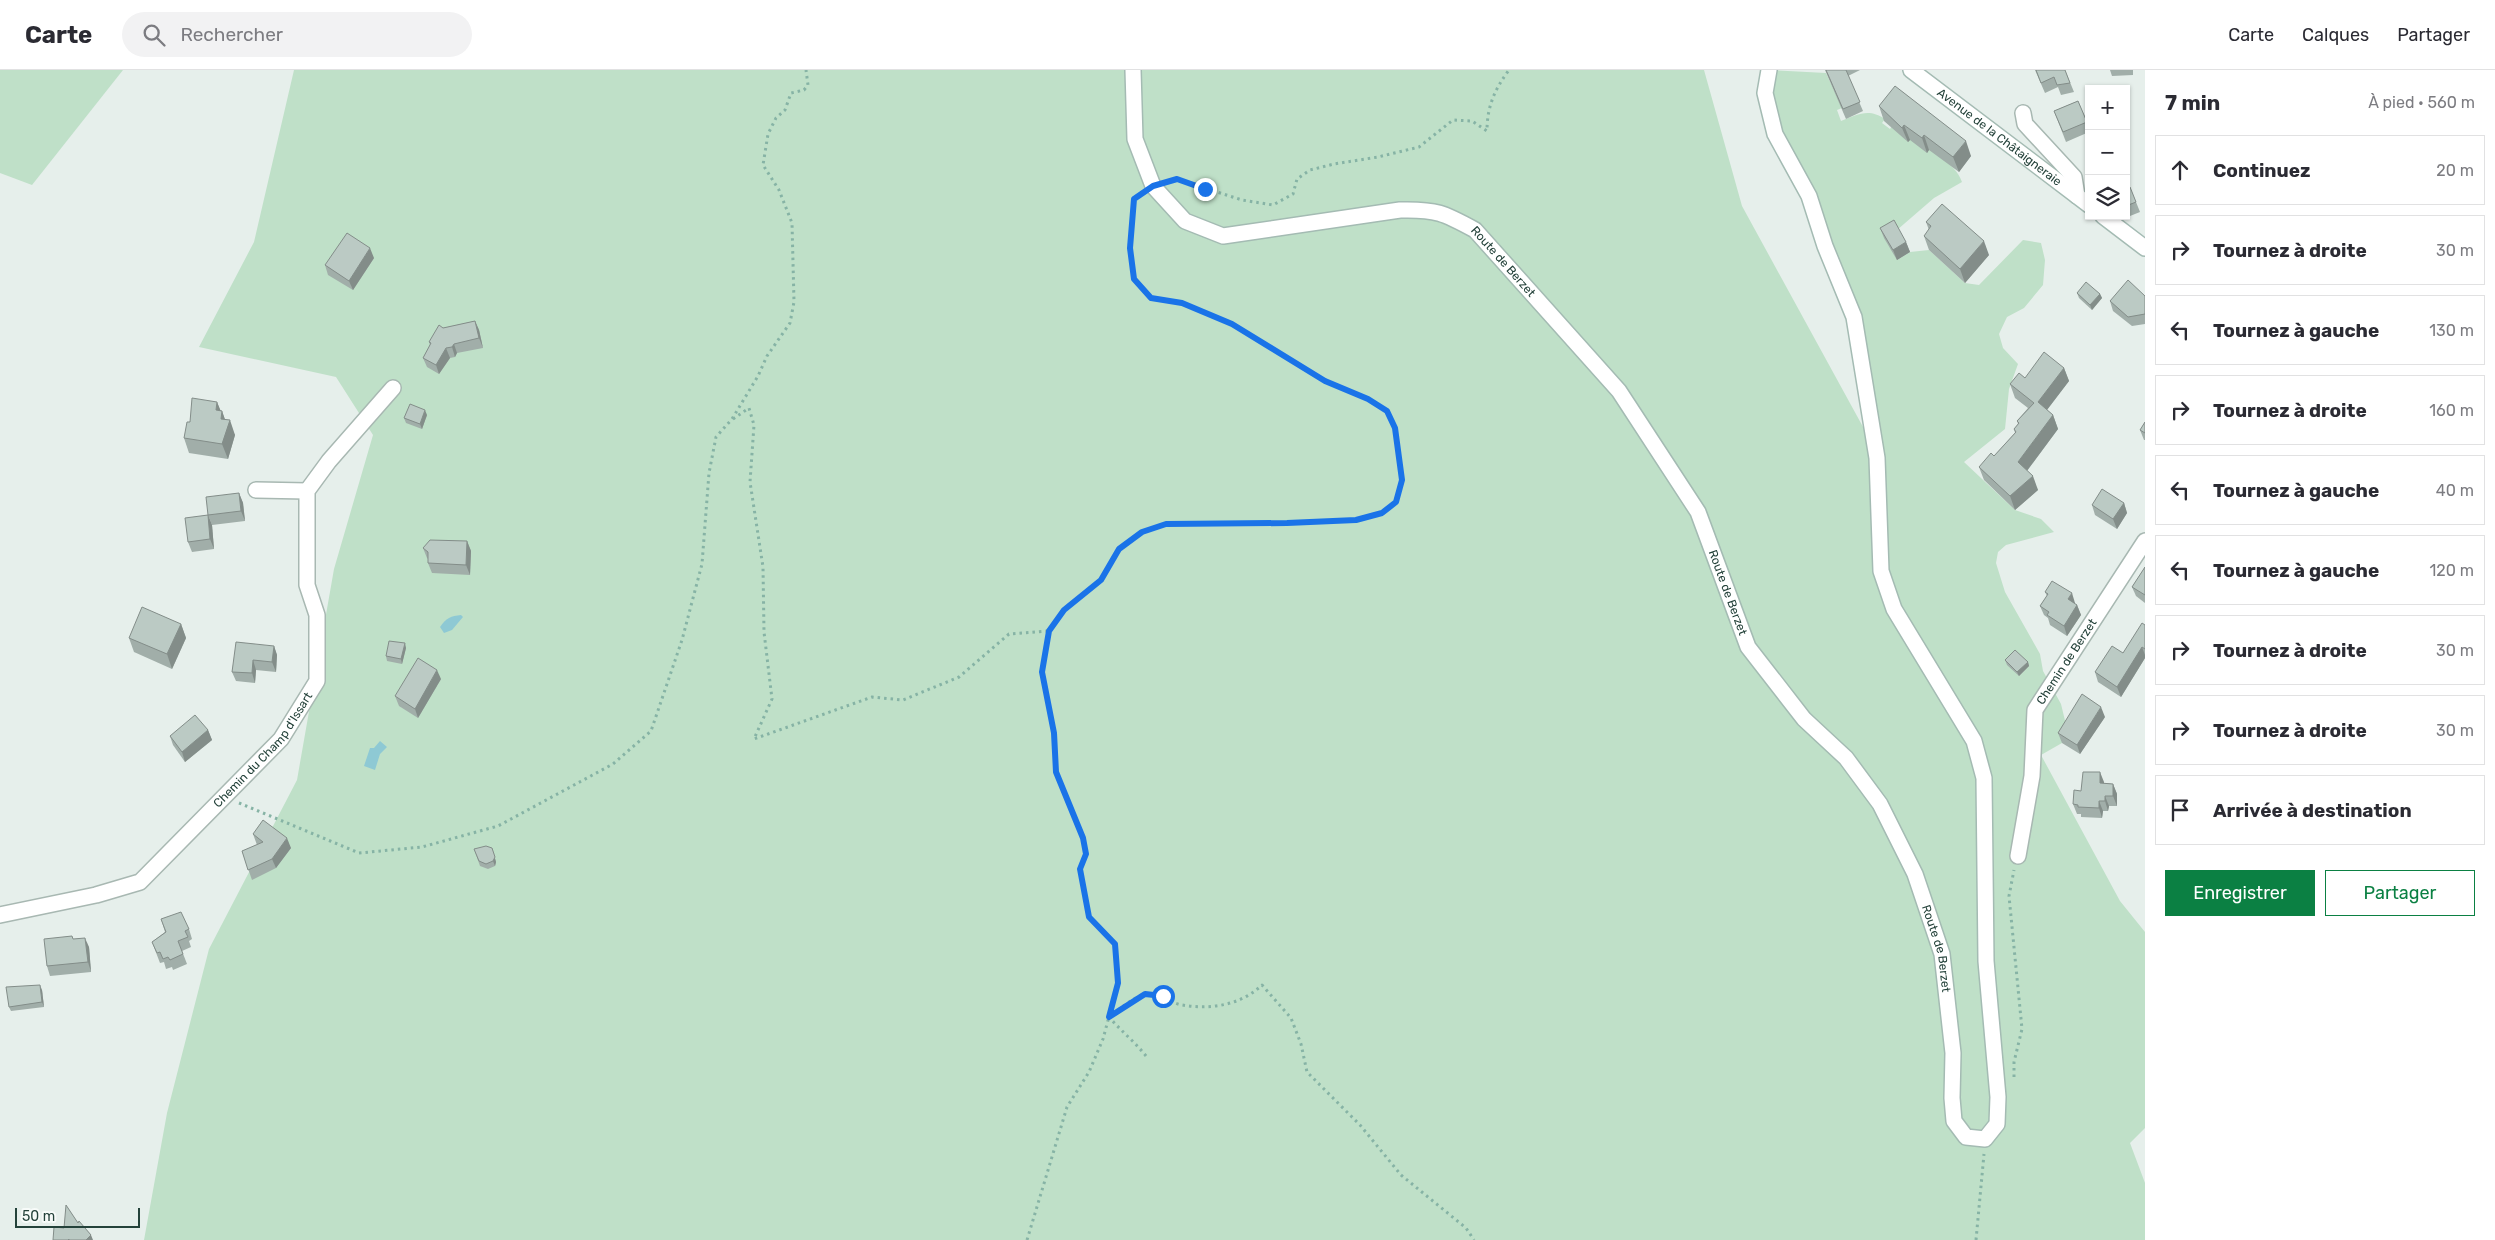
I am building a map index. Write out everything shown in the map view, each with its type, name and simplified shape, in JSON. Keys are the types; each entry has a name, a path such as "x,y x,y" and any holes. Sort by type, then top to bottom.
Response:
{"street":[{"name":"Route de Berzet","path":"1133,70 1136,139 1153,186 1185,221 1223,236 1400,210 1429,209 1451,217 1475,230 1619,391 1698,512 1748,646 1804,719 1846,758 1880,804 1915,874 1942,954 1954,1053 1952,1098 1954,1122 1966,1137 1985,1139 1997,1124 1998,1097 1986,961 1984,778 1974,741 1894,609 1881,571 1877,458 1854,317 1825,246 1808,196 1775,134 1765,93 1769,70"},
{"name":"Avenue de la Châtaigneraie","path":"1911,70 2083,201"},
{"path":"2023,112 2024,124 2074,177 2083,201"},
{"path":"2108,220 2145,248"},
{"path":"256,490 307,491 328,461 393,388"},
{"name":"Chemin du Champ d'Issart","path":"0,915 96,894 140,882 281,739 317,681 317,615 307,585 307,491"},
{"name":"Chemin de Berzet","path":"2018,856 2032,776 2035,710 2145,541"}],"path":[{"path":"224,798 359,853 422,847 498,826 613,764 651,731 682,640 702,564 709,473 716,437 732,419 758,376 766,356 790,323 794,302 792,223 779,190 763,165 768,134 776,118 785,110 791,93 804,90 808,85 806,70"},
{"path":"1027,1240 1067,1107 1089,1072 1103,1039 1118,983 1115,944 1089,917 1080,869 1086,854 1085,846 1056,772 1054,733 1042,672 1049,631 1064,610 1101,580 1119,549 1142,532 1166,524 1287,523 1356,520 1382,513 1396,502 1402,480 1395,428 1387,411 1368,399 1325,381 1232,324 1182,303 1151,298 1134,279 1130,248 1134,199 1153,186 1177,179 1242,200 1273,204 1293,194 1297,179 1310,170 1419,147 1453,120 1472,120 1487,130 1487,113 1492,99 1509,70"},
{"path":"732,419 750,408 754,425 750,482 763,567 764,632 772,699 754,738 872,697 903,700 960,677 1009,634 1049,631"},
{"path":"2014,1078 2014,1062 2022,1029 2009,896 2018,856"},
{"path":"1109,1017 1145,994 1163,996 1180,1005 1220,1005 1234,1003 1251,995 1262,985 1291,1018 1301,1044 1307,1072 1360,1125 1401,1175 1466,1228 1474,1240"},
{"path":"1109,1017 1120,1031 1133,1040 1146,1056"},
{"path":"1976,1240 1984,1153 1991,1148"}],"green space":[{"path":"0,70 123,70 32,185 0,173"},
{"path":"294,70 1704,70 1742,206 1874,447 1854,317 1775,134 1769,70 1826,73 1842,108 1837,110 1841,121 1858,114 1869,113 1885,119 1882,123 1890,129 1894,123 1903,132 1934,152 1954,168 1962,182 1934,198 1897,230 1897,260 1910,252 1929,250 1965,283 1979,285 2023,240 2041,243 2045,260 2043,285 2024,308 2007,317 1999,334 2003,348 2018,364 2009,389 2005,429 1964,462 2015,510 2041,519 2054,532 2006,545 1998,552 1996,563 2005,592 2040,654 2043,671 2061,704 2068,733 2062,743 2041,755 2120,901 2145,932 2145,1128 2130,1143 2145,1183 2145,1240 144,1240 167,1113 209,949 297,780 334,569 373,435 336,377 199,347 254,242"}],"water":[{"path":"461,615 463,617 452,630 444,633 440,627 444,621"},
{"path":"380,741 387,747 380,754 375,770 364,766 370,748 374,748"}],"building":[{"path":"1826,70 1846,70 1860,102 1843,109"},
{"path":"2036,70 2065,70 2070,83 2057,85 2054,77 2041,83"},
{"path":"1895,86 1966,141 1953,157 1924,135 1922,138 1904,125 1902,128 1879,106"},
{"path":"2078,101 2085,117 2085,123 2063,132 2054,111"},
{"path":"2130,187 2136,202 2130,204"},
{"path":"1942,204 1984,241 1960,269 1924,236 1931,226 1926,222"},
{"path":"1894,220 1906,242 1893,250 1880,228"},
{"path":"347,233 370,248 349,281 325,265"},
{"path":"2128,280 2145,296 2145,314 2128,317 2110,301"},
{"path":"2086,282 2100,294 2090,305 2077,293"},
{"path":"475,321 479,338 454,344 452,347 446,348 436,365 423,358 431,343 429,342 439,325 443,328"},
{"path":"2044,352 2064,368 2038,402 2053,415 2018,462 2033,476 2010,496 1979,467 1991,453 1994,456 2016,432 2014,429 2019,423 2017,421 2034,403 2010,384 2019,373 2025,378"},
{"path":"192,398 217,402 216,410 222,411 221,419 230,420 222,444 184,438 187,422 190,422"},
{"path":"410,404 425,410 420,424 404,418"},
{"path":"2145,422 2145,433 2140,430"},
{"path":"2102,489 2124,503 2113,519 2092,505"},
{"path":"239,493 241,511 208,515 206,497"},
{"path":"208,515 210,539 188,542 185,518"},
{"path":"430,540 467,541 466,565 428,563 428,552 423,548"},
{"path":"2145,567 2145,595 2132,587"},
{"path":"2052,581 2072,593 2068,599 2077,605 2064,626 2047,615 2049,612 2040,606 2048,594 2045,592"},
{"path":"142,607 181,624 167,654 129,638"},
{"path":"2142,623 2145,625 2145,649 2142,647 2117,687 2095,672 2112,646 2123,653"},
{"path":"389,641 405,643 401,659 386,656"},
{"path":"236,642 274,646 272,662 253,660 252,673 232,672"},
{"path":"2015,650 2028,662 2017,672 2005,660"},
{"path":"418,658 437,670 415,709 395,696"},
{"path":"2082,694 2101,707 2077,745 2058,733"},
{"path":"195,715 208,730 182,752 170,736"},
{"path":"2083,772 2100,772 2100,783 2113,784 2113,796 2105,796 2105,801 2099,801 2099,808 2078,807 2078,805 2073,804 2074,790 2081,791"},
{"path":"263,820 287,838 272,859 248,870 242,851 263,842 253,834"},
{"path":"486,846 492,848 495,857 493,861 486,864 479,861 474,849"},
{"path":"181,912 189,929 185,931 188,937 178,941 183,954 170,960 168,957 163,959 160,952 157,953 152,942 166,932 161,919"},
{"path":"72,936 73,939 85,938 88,962 47,966 44,939"},
{"path":"40,985 42,1002 9,1007 6,987"},
{"path":"66,1205 78,1223 79,1221 91,1235 86,1240 53,1240 54,1227 64,1228"}],"route":[{"path":"1163,996 1145,994 1109,1017 1118,983 1115,944 1089,917 1080,869 1086,854 1083,838 1056,772 1054,733 1042,672 1049,631 1064,610 1101,580 1119,549 1142,532 1166,524 1287,523 1356,520 1382,513 1396,502 1402,480 1395,428 1387,411 1368,399 1325,381 1232,324 1182,303 1151,298 1134,279 1130,248 1134,199 1153,186 1177,179 1205,189"}]}
